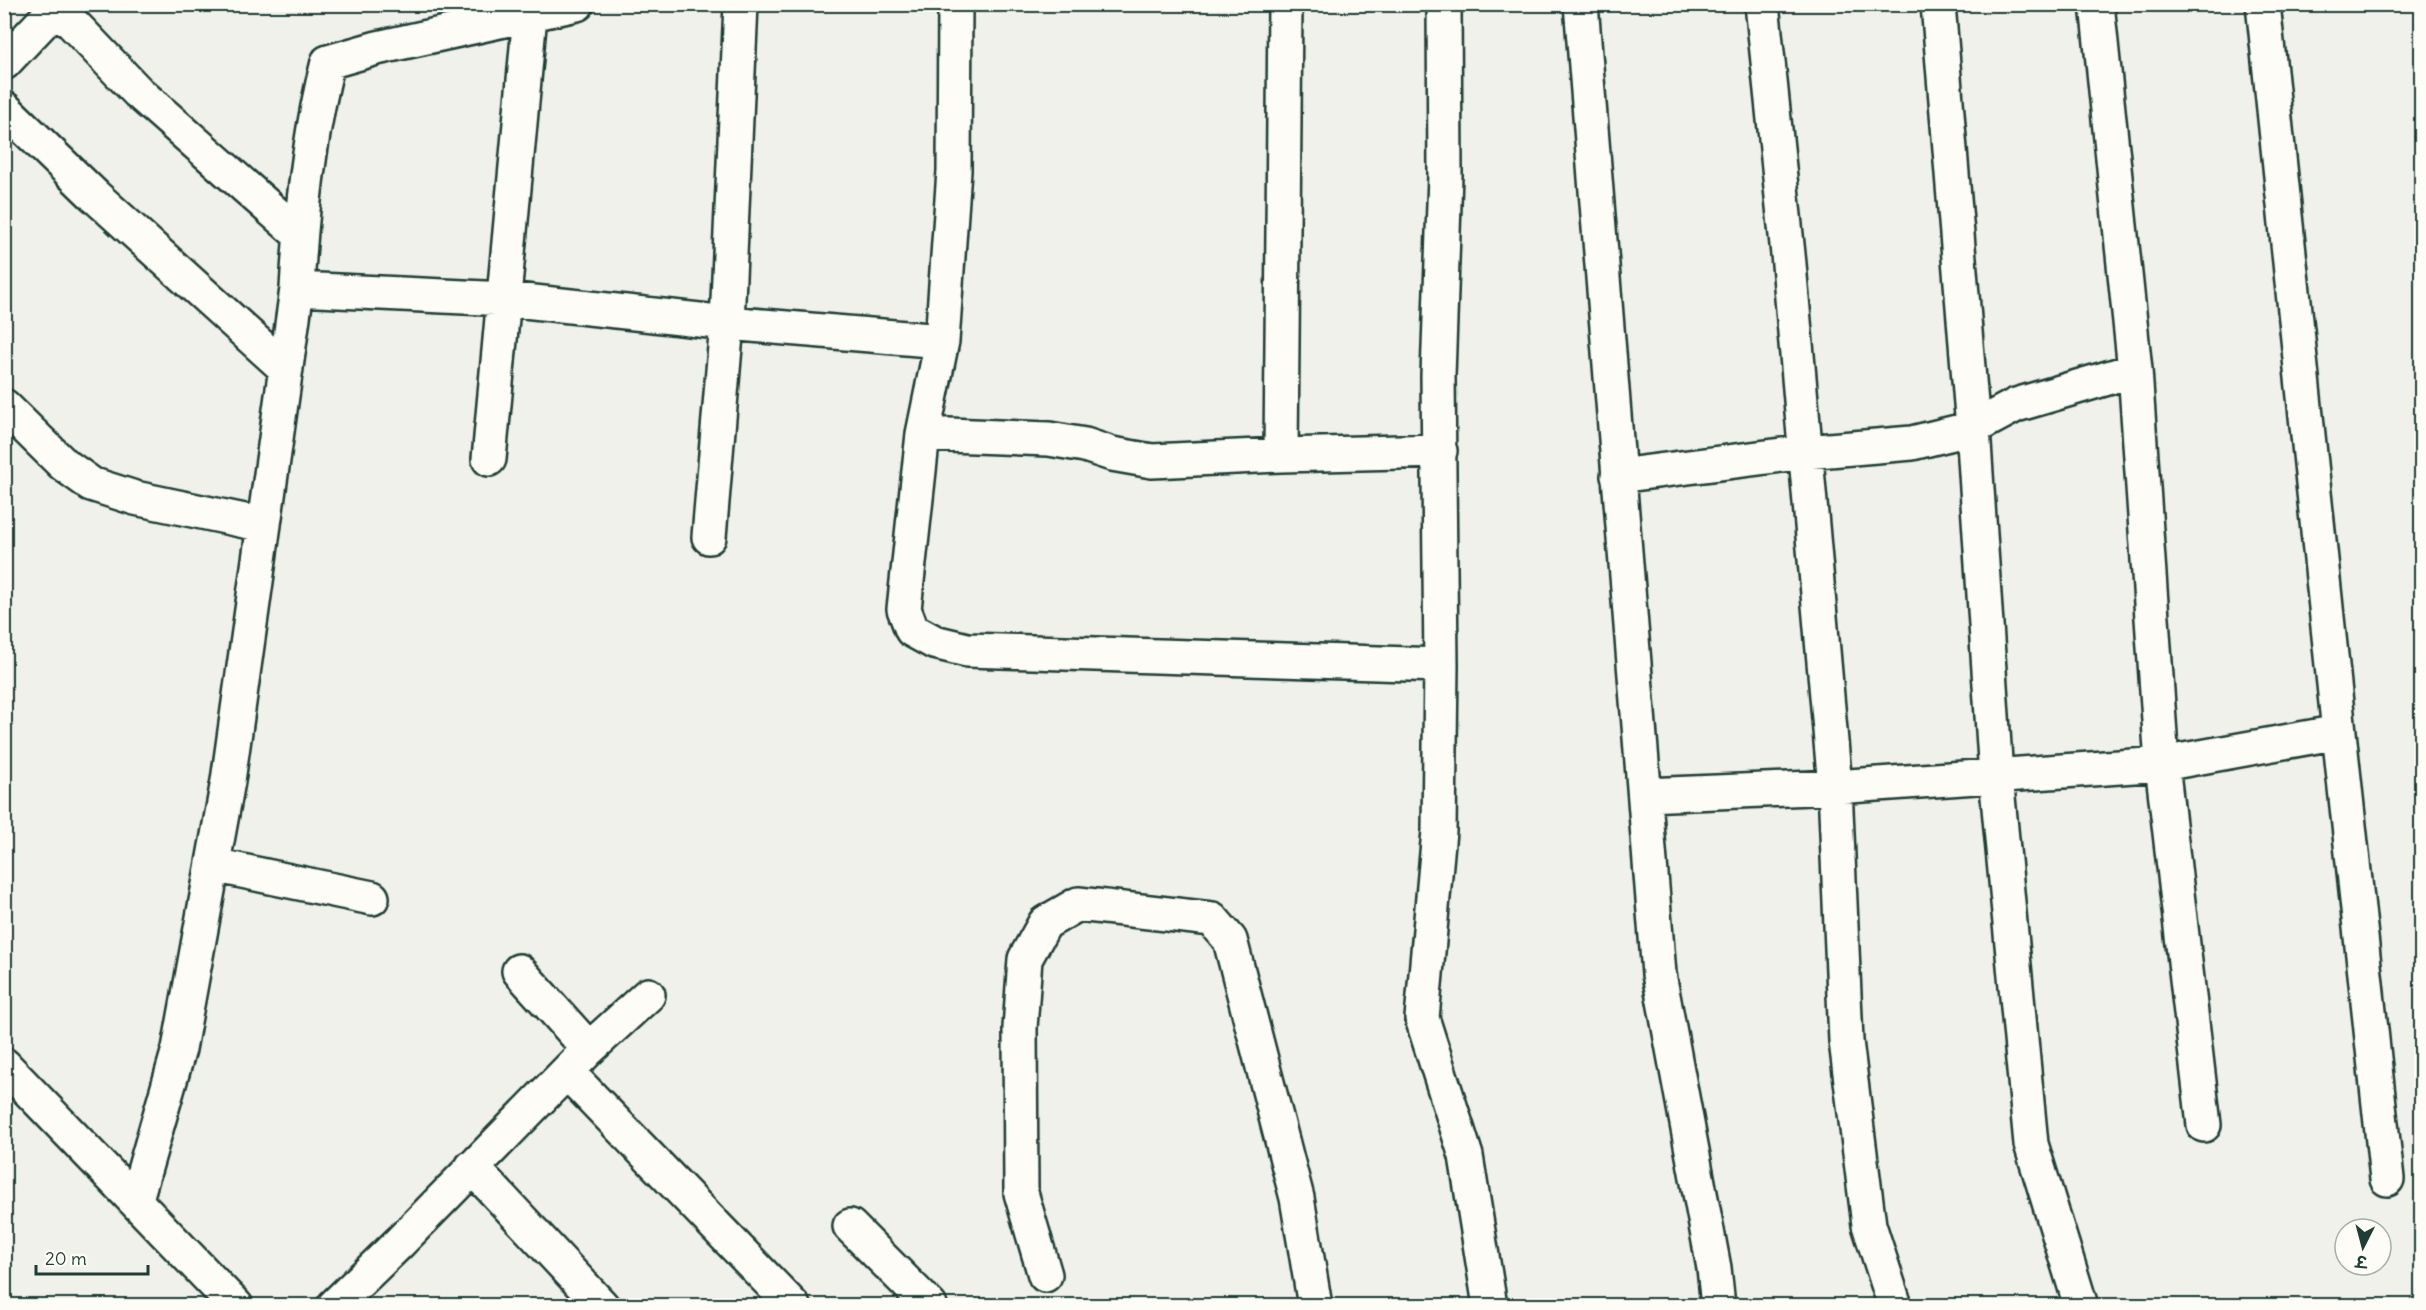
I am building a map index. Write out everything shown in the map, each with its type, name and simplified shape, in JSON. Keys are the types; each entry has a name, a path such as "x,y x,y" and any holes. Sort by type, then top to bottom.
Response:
{"street":[{"path":"135,1199 179,1049 230,769 297,290 300,235 317,106 328,62 376,48 577,4"},
{"path":"709,537 727,323 741,4"},
{"path":"954,4 954,171 942,341 923,434 904,609 912,630 934,642 967,650 1441,665"},
{"path":"1281,455 1285,4"},
{"path":"1444,4 1445,175 1438,376 1441,665 1439,831 1422,1017 1466,1156 1490,1305"},
{"path":"1581,4 1659,974 1714,1268 1718,1305"},
{"path":"1762,4 1789,264 1835,787 1846,1041 1869,1225 1895,1305"},
{"path":"1938,4 1973,428 1996,776 2031,1144 2081,1305"},
{"path":"2097,4 2135,370 2162,764 2204,1125"},
{"path":"2263,4 2387,1179"},
{"path":"4,63 56,6 138,92 300,235"},
{"path":"489,459 506,299 530,15"},
{"path":"4,108 95,195 286,369"},
{"path":"297,290 506,299 727,323 942,341"},
{"path":"1618,476 1805,452 1912,443 1973,428 2016,405 2135,370"},
{"path":"4,406 63,464 91,484 135,498 264,525"},
{"path":"923,434 1049,439 1152,461 1440,451"},
{"path":"1645,795 1835,787 2162,764 2339,732"},
{"path":"213,865 372,898"},
{"path":"1045,1275 1021,1193 1020,1028 1025,960 1045,923 1078,904 1212,919 1230,940 1297,1198 1315,1305"},
{"path":"519,971 590,1049"},
{"path":"334,1305 590,1049 648,995"},
{"path":"4,1065 236,1305"},
{"path":"567,1072 793,1305"},
{"path":"472,1167 602,1305"},
{"path":"850,1226 930,1305"}]}
